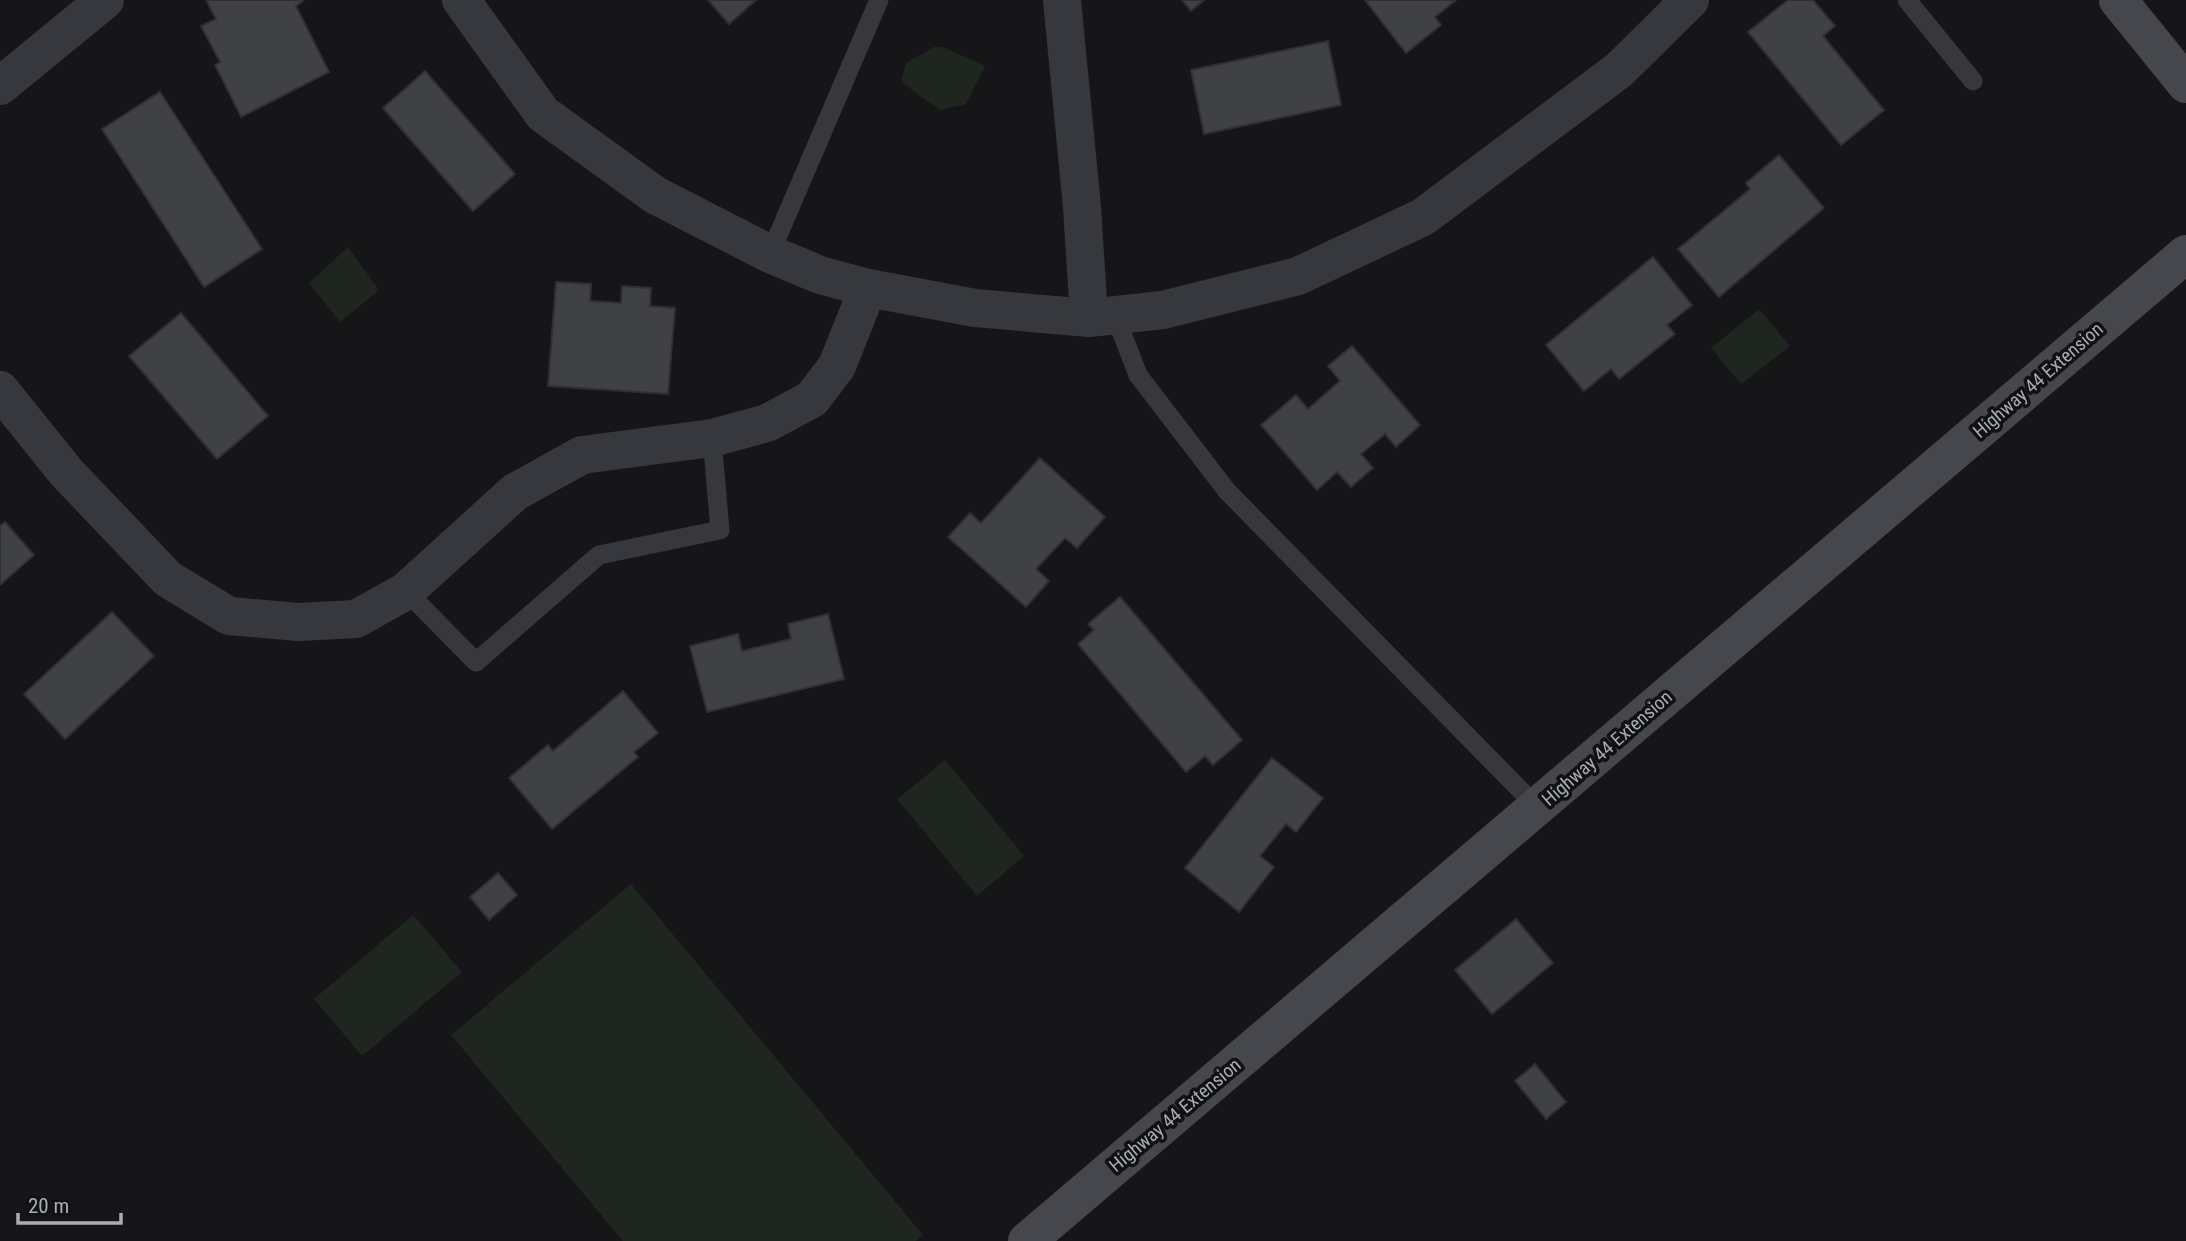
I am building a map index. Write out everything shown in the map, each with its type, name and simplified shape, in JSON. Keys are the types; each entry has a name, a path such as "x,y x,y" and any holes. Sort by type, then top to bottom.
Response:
{"main road":[{"path":"2118,0 2186,84"},
{"name":"Highway 44 Extension","path":"1027,1241 2186,254"}],"street":[{"path":"0,86 106,0"},
{"path":"1062,0 1082,207 1102,316"},
{"path":"468,2 543,114 655,195 770,254 820,275 868,288 975,307 1102,316 1163,310 1298,276 1423,217 1619,70 1690,0"},
{"path":"0,390 66,472 168,579 229,616 299,622 356,619 406,591 516,492 582,456 712,438 767,424 811,399 837,366 868,288"}],"lane":[{"path":"770,254 879,0"},
{"path":"1908,0 1973,81"},
{"path":"1102,316 1138,375 1227,491 1538,808"},
{"path":"406,591 475,662 599,555 720,530 712,438"}],"shaded area":[{"path":"934,47 943,47 985,66 966,104 940,110 901,82 906,63"},
{"path":"348,247 379,290 340,322 309,283"},
{"path":"1759,309 1790,346 1741,384 1711,348"},
{"path":"945,760 1024,856 977,896 897,799"},
{"path":"631,884 923,1235 916,1241 623,1241 451,1035"},
{"path":"413,915 462,972 362,1056 314,999"}],"building":[{"path":"206,0 304,0 296,6 329,72 241,117 215,65 220,62 201,26 216,19"},
{"path":"708,0 756,0 729,24"},
{"path":"1182,0 1204,0 1191,11"},
{"path":"1365,0 1456,0 1435,17 1441,25 1406,53"},
{"path":"1788,0 1813,0 1835,26 1823,36 1884,110 1841,145 1748,32"},
{"path":"1328,41 1341,105 1204,134 1191,70"},
{"path":"425,71 515,174 473,211 383,108"},
{"path":"160,92 262,249 204,287 102,129"},
{"path":"1779,155 1824,208 1719,297 1678,249 1750,189 1746,183"},
{"path":"1653,257 1692,305 1667,325 1675,334 1619,379 1611,369 1584,391 1546,345"},
{"path":"556,282 591,284 590,301 621,303 622,286 651,288 650,306 675,308 668,394 548,386"},
{"path":"181,313 268,416 217,459 129,356"},
{"path":"1352,346 1420,425 1396,447 1385,434 1361,454 1373,468 1351,487 1337,472 1317,490 1261,425 1296,395 1308,409 1340,381 1328,366"},
{"path":"1040,458 1105,517 1077,548 1065,538 1036,569 1049,581 1026,607 948,537 970,513 981,523"},
{"path":"5,522 34,555 0,585 0,526"},
{"path":"1120,597 1242,740 1213,765 1205,756 1186,772 1078,644 1094,630 1088,624"},
{"path":"112,612 154,656 65,739 24,694"},
{"path":"828,614 844,679 707,712 690,646 738,634 742,651 791,639 788,624"},
{"path":"623,691 658,733 634,752 638,757 552,829 509,778 548,745 553,751"},
{"path":"1272,758 1323,798 1296,832 1286,824 1260,856 1274,867 1239,912 1185,868"},
{"path":"498,873 517,895 489,920 470,897"},
{"path":"1516,919 1553,963 1492,1014 1455,970"},
{"path":"1535,1064 1566,1102 1546,1119 1515,1081"}]}
